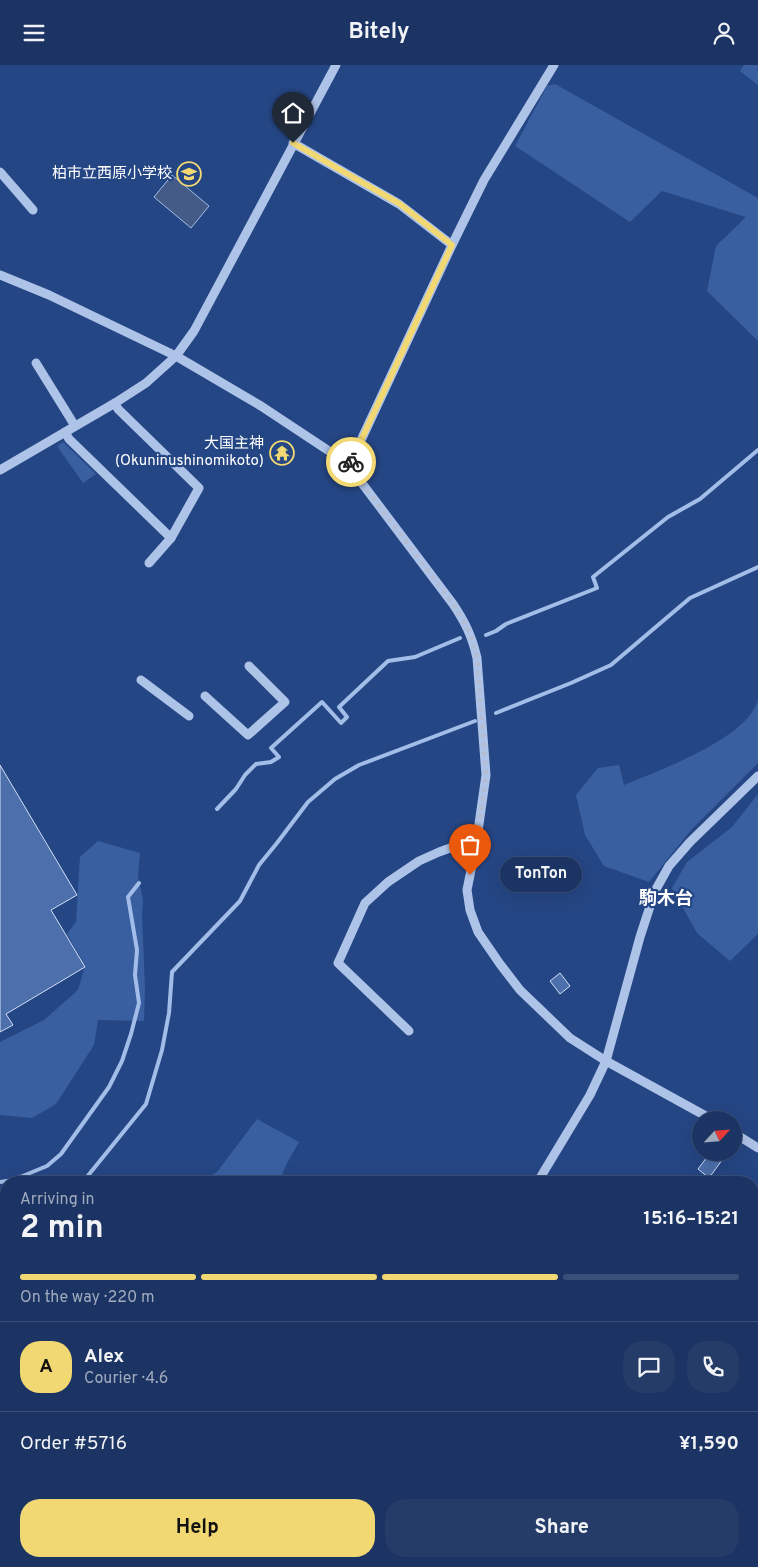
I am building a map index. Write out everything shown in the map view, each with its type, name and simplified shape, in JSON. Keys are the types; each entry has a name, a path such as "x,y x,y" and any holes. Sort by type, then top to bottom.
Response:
{"street":[{"path":"0,470 146,383 176,356 194,331 336,65"},
{"path":"349,466 484,180 554,65"},
{"path":"293,143 400,204 452,245"},
{"path":"0,172 34,210"},
{"path":"0,275 49,295 176,356 261,406 349,466 453,604 470,632 477,658 486,775 476,845 467,890 470,910 478,932 520,990 570,1038 606,1061 697,1111"},
{"path":"36,363 75,426"},
{"path":"115,403 118,409 199,488 170,538 149,563"},
{"path":"65,432 69,439 170,538"},
{"path":"205,696 248,735 285,703 249,666"},
{"path":"141,680 189,716"},
{"path":"541,1176 590,1095 606,1061 640,937 656,891 669,866 690,842 758,776"},
{"path":"409,1031 338,963 365,903 388,882 419,861 440,852 464,843 476,845"},
{"path":"742,1138 758,1148"}],"shaded area":[{"path":"744,65 758,65 758,85 740,71"},
{"path":"555,84 758,198 758,341 707,291 716,246 746,217 662,191 630,222 515,146 547,86"},
{"path":"172,175 209,206 191,228 154,197"},
{"path":"63,442 96,474 83,483 57,446"},
{"path":"758,698 758,763 692,829 649,882 604,866 585,835 576,795 598,768 619,765 624,785 680,762 722,739 739,726 752,712"},
{"path":"758,794 758,934 730,961 697,933 672,888 687,862 732,827"},
{"path":"98,841 140,853 138,876 143,900 144,1021 98,1020 94,1045 56,1104 32,1118 0,1115 0,1042 44,1020 78,990 85,966 67,934 76,922 80,857"},
{"path":"257,1119 299,1142 282,1176 211,1176 217,1172"}],"building":[{"path":"0,765 77,895 51,910 85,967 6,1014 13,1025 0,1032"},
{"path":"560,973 570,986 560,994 550,981"},
{"path":"704,1161 721,1161 710,1176 707,1176 698,1169"}],"waterway":[{"path":"486,635 506,624 597,588 593,577 668,517 700,499 758,450"},
{"path":"496,713 611,665 690,598 758,567"},
{"path":"217,809 256,764 271,762 279,757 271,748 322,702 341,723 347,717 339,707 388,661 415,657 460,638"},
{"path":"88,1176 146,1104 162,1050 169,1013 172,972 240,901 259,865 308,802 335,779 359,765 475,721"},
{"path":"23,1176 47,1166 61,1154 109,1087 122,1061 139,1003 135,975 137,950 128,897 139,883"}],"way so far":[{"path":"351,462 349,466 463,618 473,642 477,658 486,775 470,875"}],"place":[{"name":"柏市立西原小学校","path":"189,174"},
{"name":"大国主神 (Okuninushinomikoto)","path":"282,453"},
{"name":"TonTon","path":"470,875"}],"district":[{"name":"駒木台","path":"666,899"}],"route":[{"path":"293,143 400,204 452,245 351,462"}]}
